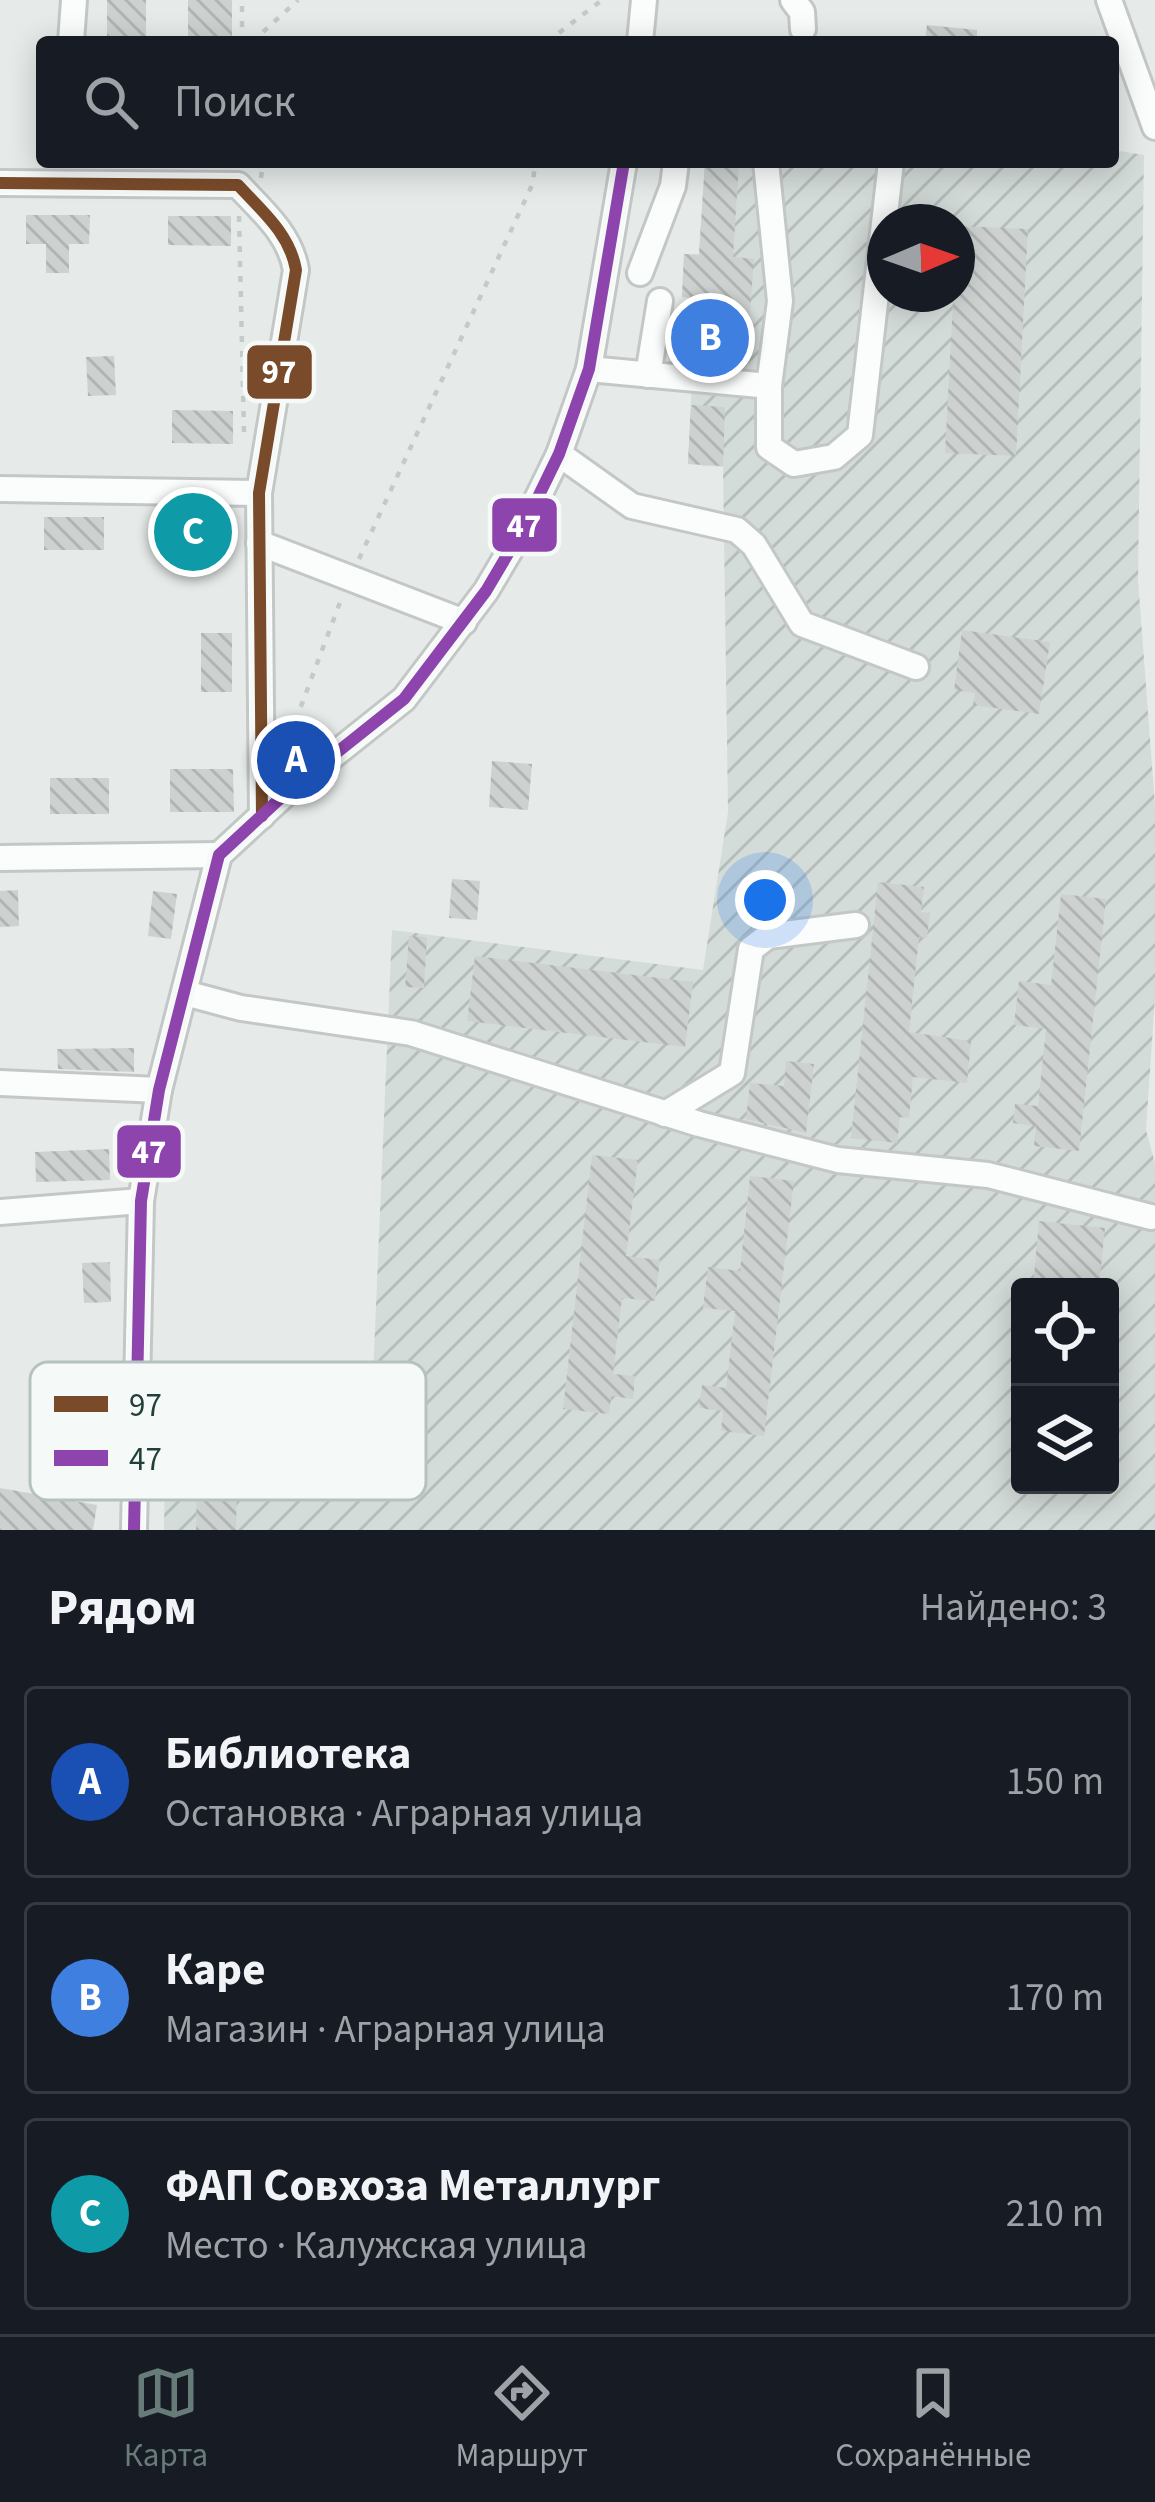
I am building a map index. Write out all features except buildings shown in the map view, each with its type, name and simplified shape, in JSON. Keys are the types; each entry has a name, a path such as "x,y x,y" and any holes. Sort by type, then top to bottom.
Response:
{"street":[{"path":"71,36 74,0"},
{"path":"641,36 644,0"},
{"path":"793,0 802,12 803,28"},
{"path":"1109,0 1155,127"},
{"path":"138,1362 141,1201 159,1090 219,855 404,699 464,622 522,530 559,454 589,369 624,168"},
{"path":"640,273 674,186 676,168"},
{"path":"767,168 780,301 769,386 769,447 794,464 834,457 860,435 890,168"},
{"path":"0,183 47,173 238,185 283,233 296,270 259,493 262,816"},
{"path":"609,270 668,275"},
{"path":"648,375 660,302"},
{"path":"589,369 769,386"},
{"path":"559,454 632,506 737,530 754,545 802,624 916,668"},
{"path":"0,489 259,493"},
{"path":"260,543 464,622"},
{"path":"0,857 219,855"},
{"path":"665,1114 732,1073 751,950 768,936 856,925"},
{"path":"185,993 241,1008 410,1033 665,1114 838,1160 988,1175 1151,1217"},
{"path":"0,1083 159,1090"},
{"path":"0,1212 141,1201"},
{"path":"134,1530 135,1500"}],"path":[{"path":"242,0 242,36"},
{"path":"260,36 298,0"},
{"path":"556,36 602,0"},
{"path":"284,754 351,578 533,182 534,168"}],"shaded area":[{"path":"1119,151 1144,155 1138,580 1155,805 1155,998 1146,1130 1155,1163 1155,1530 164,1530 164,1500 426,1500 426,1362 374,1362 392,930 703,970 728,812 723,467 688,464 696,299 682,297 684,254 699,254 705,168 1119,168"}],"transit line":[{"name":"47","path":"138,1362 141,1201 159,1090 219,855 286,793 404,699 486,591 522,530 559,454 589,369 623,168"},
{"name":"97","path":"0,183 238,185 274,224 293,257 296,270 259,493 262,816"},
{"name":"47","path":"134,1530 135,1500"}],"place":[{"name":"Каре","path":"710,338"},
{"name":"ФАП Совхоза Металлург","path":"193,532"},
{"name":"Библиотека","path":"296,760"}]}
